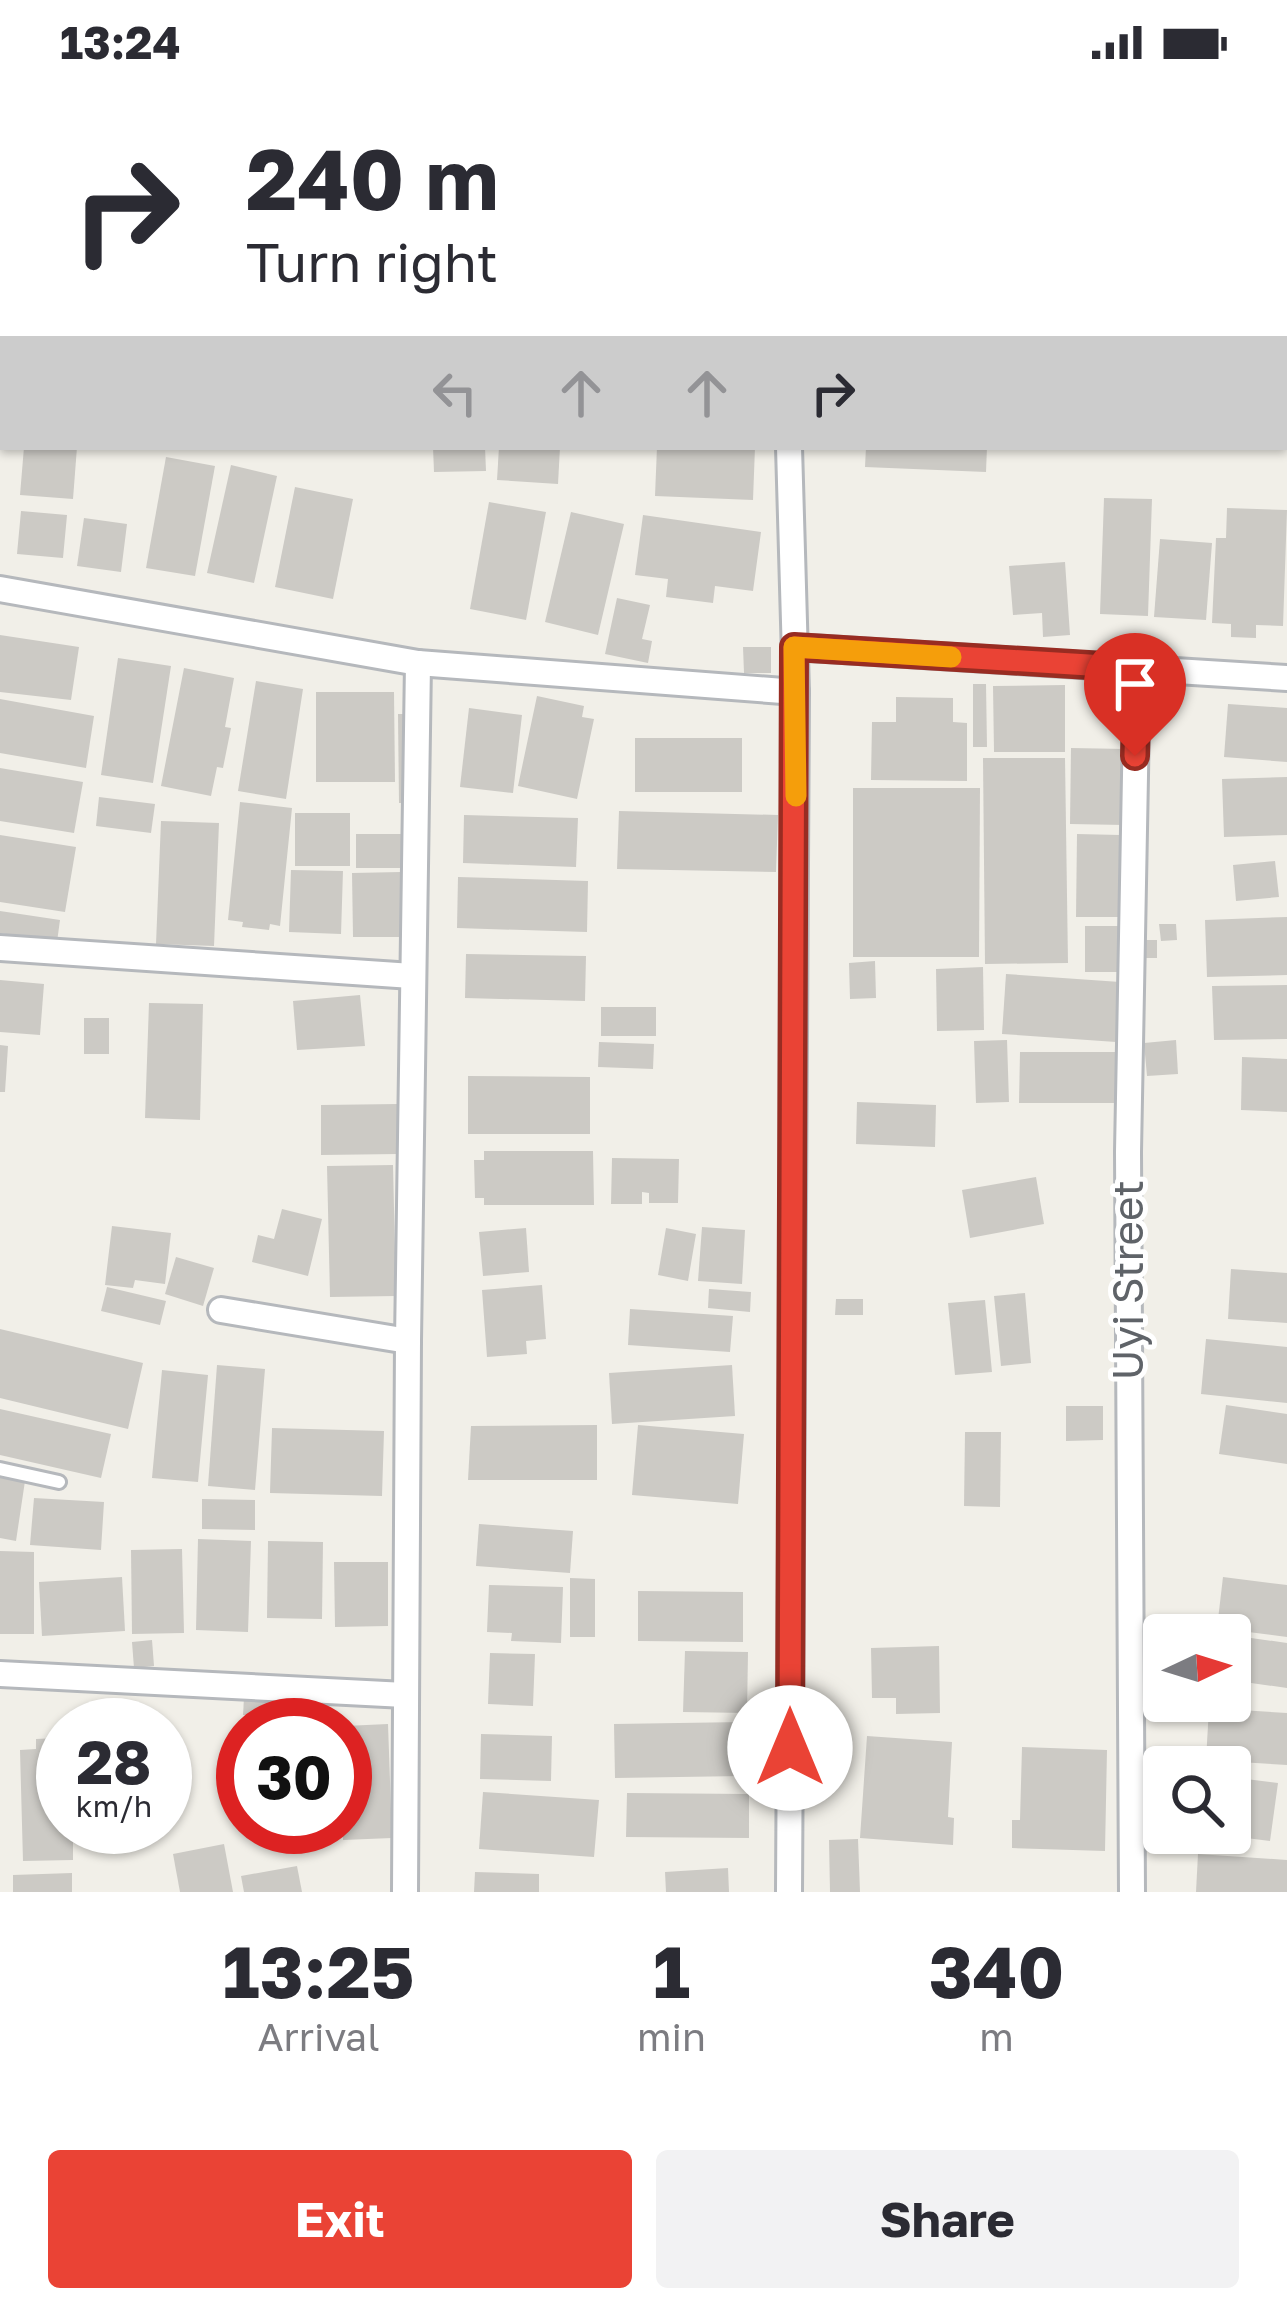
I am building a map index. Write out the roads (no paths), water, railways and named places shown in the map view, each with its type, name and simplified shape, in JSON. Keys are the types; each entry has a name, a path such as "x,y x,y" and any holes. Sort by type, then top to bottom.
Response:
{"street":[{"path":"789,450 796,692 789,1892"},
{"path":"0,589 418,663 796,692"},
{"path":"794,647 1287,678"},
{"path":"406,1892 418,663"},
{"name":"Uyi Street","path":"1132,1892 1128,1152 1137,668"},
{"path":"0,948 412,976"},
{"path":"221,1310 408,1341"},
{"path":"0,1674 405,1695"}],"lane":[{"path":"0,1469 59,1482"}]}
